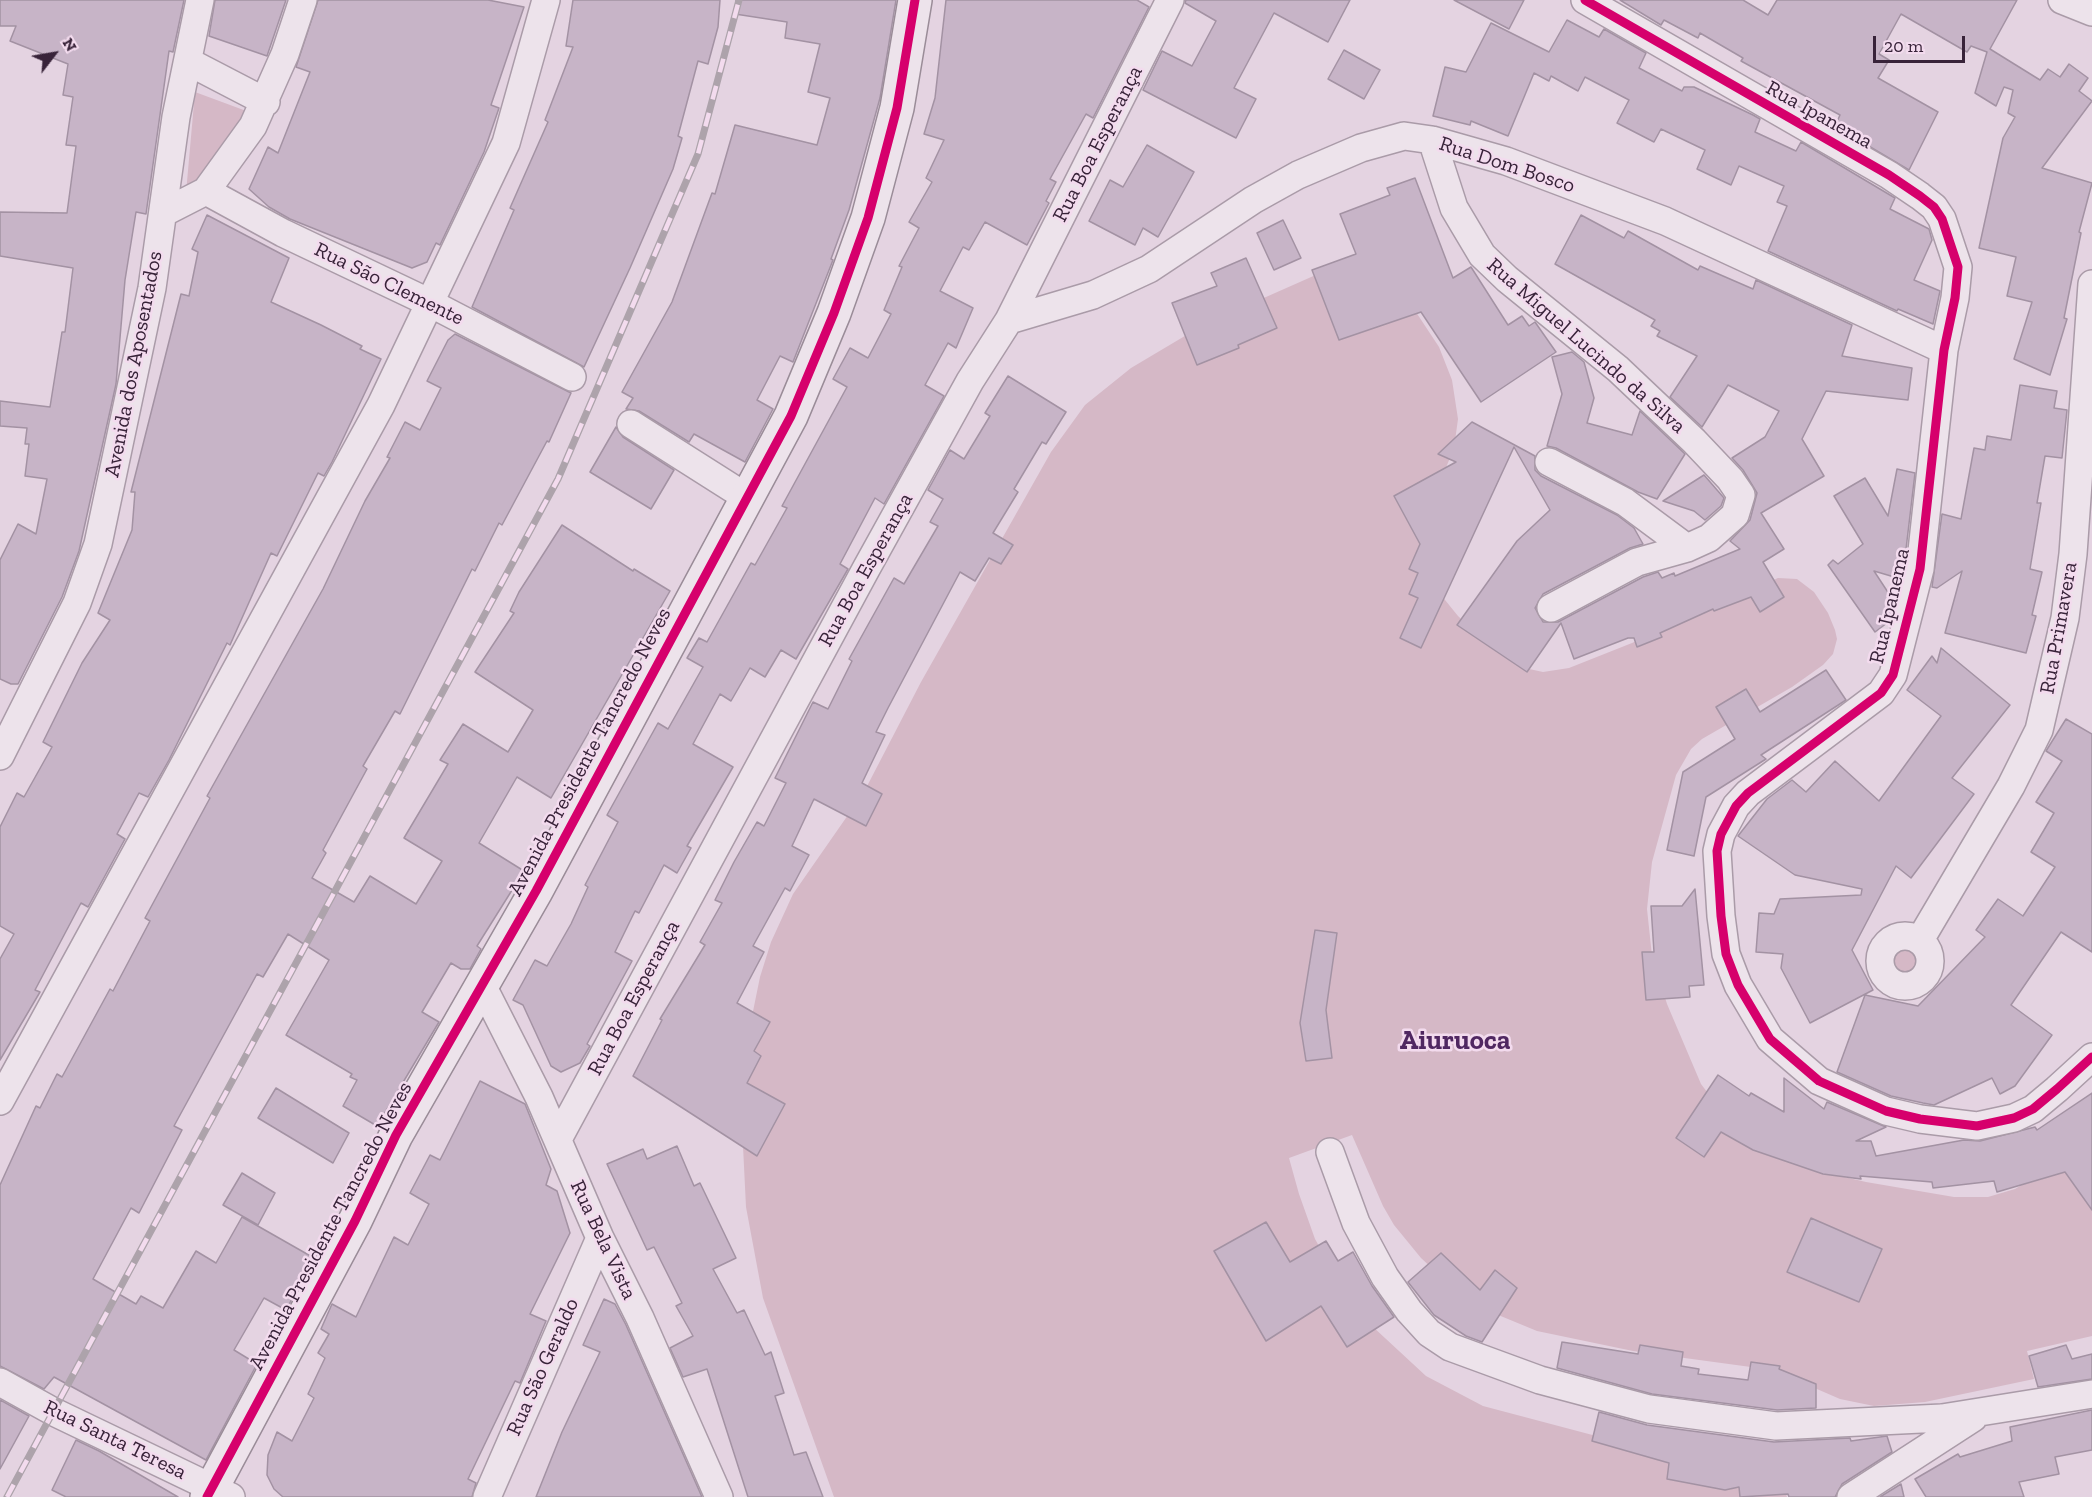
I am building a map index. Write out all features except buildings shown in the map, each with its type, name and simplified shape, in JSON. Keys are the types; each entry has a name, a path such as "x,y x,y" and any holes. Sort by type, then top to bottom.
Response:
{"street":[{"name":"Avenida dos Aposentados","path":"0,756 59,643 90,572 142,334 163,213 176,117 200,0"},
{"path":"163,213 206,191 254,126 266,102 303,0"},
{"path":"0,1101 381,405 428,302 474,214 506,143 546,0"},
{"name":"Avenida Presidente Tancredo Neves","path":"216,1494 396,1135 482,985 663,657 791,416 857,251 883,166 897,108 915,0"},
{"name":"Rua Boa Esperança","path":"558,1139 866,569 970,381 1009,320 1170,0"},
{"name":"Rua Ipanema","path":"1585,0 1889,175 1934,207 1944,226 1958,267 1955,298 1944,350 1920,569 1893,675 1876,697 1748,793 1726,821 1717,851 1726,954 1747,1004 1770,1039 1819,1081 1886,1111 1954,1125 1977,1126 1997,1123 2033,1109 2092,1057"},
{"path":"2062,0 2092,12"},
{"path":"189,62 266,102"},
{"name":"Rua Dom Bosco","path":"1009,320 1093,295 1149,269 1253,200 1361,148 1404,136 1432,140 1506,161 1665,221 1944,350"},
{"name":"Rua Miguel Lucindo da Silva","path":"1432,140 1454,208 1482,255 1507,279 1618,369 1694,441 1738,488 1741,502 1729,522 1709,538 1687,548 1637,562 1551,608"},
{"name":"Rua São Clemente","path":"206,191 283,233 428,302 572,377"},
{"name":"Rua Primavera","path":"1920,940 2011,786 2039,730 2065,618 2073,554 2092,284"},
{"path":"631,424 746,497"},
{"path":"1549,462 1625,502 1687,548"},
{"name":"Rua Bela Vista","path":"482,985 558,1139 600,1238 645,1329 719,1497"},
{"path":"1330,1152 1356,1223 1400,1299 1438,1340 1472,1357 1540,1380 1650,1409 1776,1426 1980,1414 2092,1394"},
{"name":"Rua São Geraldo","path":"487,1497 600,1238"},
{"name":"Rua Santa Teresa","path":"0,1382 216,1494"},
{"path":"1851,1497 1980,1414"}],"shaded area":[{"path":"195,92 249,112 186,193"},
{"path":"1327,270 1410,303 1439,347 1452,380 1458,419 1454,448 1438,487 1441,595 1458,616 1480,637 1520,667 1543,672 1569,668 1632,643 1778,578 1797,579 1814,592 1828,613 1835,630 1837,639 1833,654 1823,665 1792,687 1702,739 1691,749 1676,775 1652,862 1647,909 1652,956 1667,1004 1701,1084 1722,1112 1810,1169 1866,1182 1954,1197 1988,1197 2015,1189 2092,1142 2092,1336 2027,1351 2034,1379 1925,1402 1874,1406 1840,1399 1773,1370 1633,1351 1537,1331 1491,1312 1436,1272 1421,1258 1394,1225 1383,1206 1352,1135 1289,1158 1299,1194 1315,1239 1332,1269 1372,1326 1426,1376 1483,1406 1600,1437 1770,1452 1787,1497 834,1497 763,1298 746,1207 743,1146 750,1026 760,977 771,942 793,894 864,792 921,682 1051,452 1085,405 1131,368 1205,324"},
{"path":"1905,939 1921,946 1928,962 1921,978 1905,985 1889,978 1882,962 1889,946"}],"railway":[{"path":"7,1497 558,479 698,154 739,0"}],"cycle path":[{"path":"207,1497 355,1221 396,1135 536,891 791,416 834,313 868,218 897,108 915,0"},
{"path":"1585,0 1889,175 1920,196 1934,207 1942,219 1958,267 1955,298 1944,350 1920,569 1893,675 1881,693 1748,793 1736,806 1721,834 1717,851 1721,916 1726,954 1738,985 1770,1039 1819,1081 1886,1111 1920,1119 1977,1126 2014,1118 2033,1109 2092,1057"}],"district":[{"name":"Aiuruoca","path":"1455,1041"}]}
